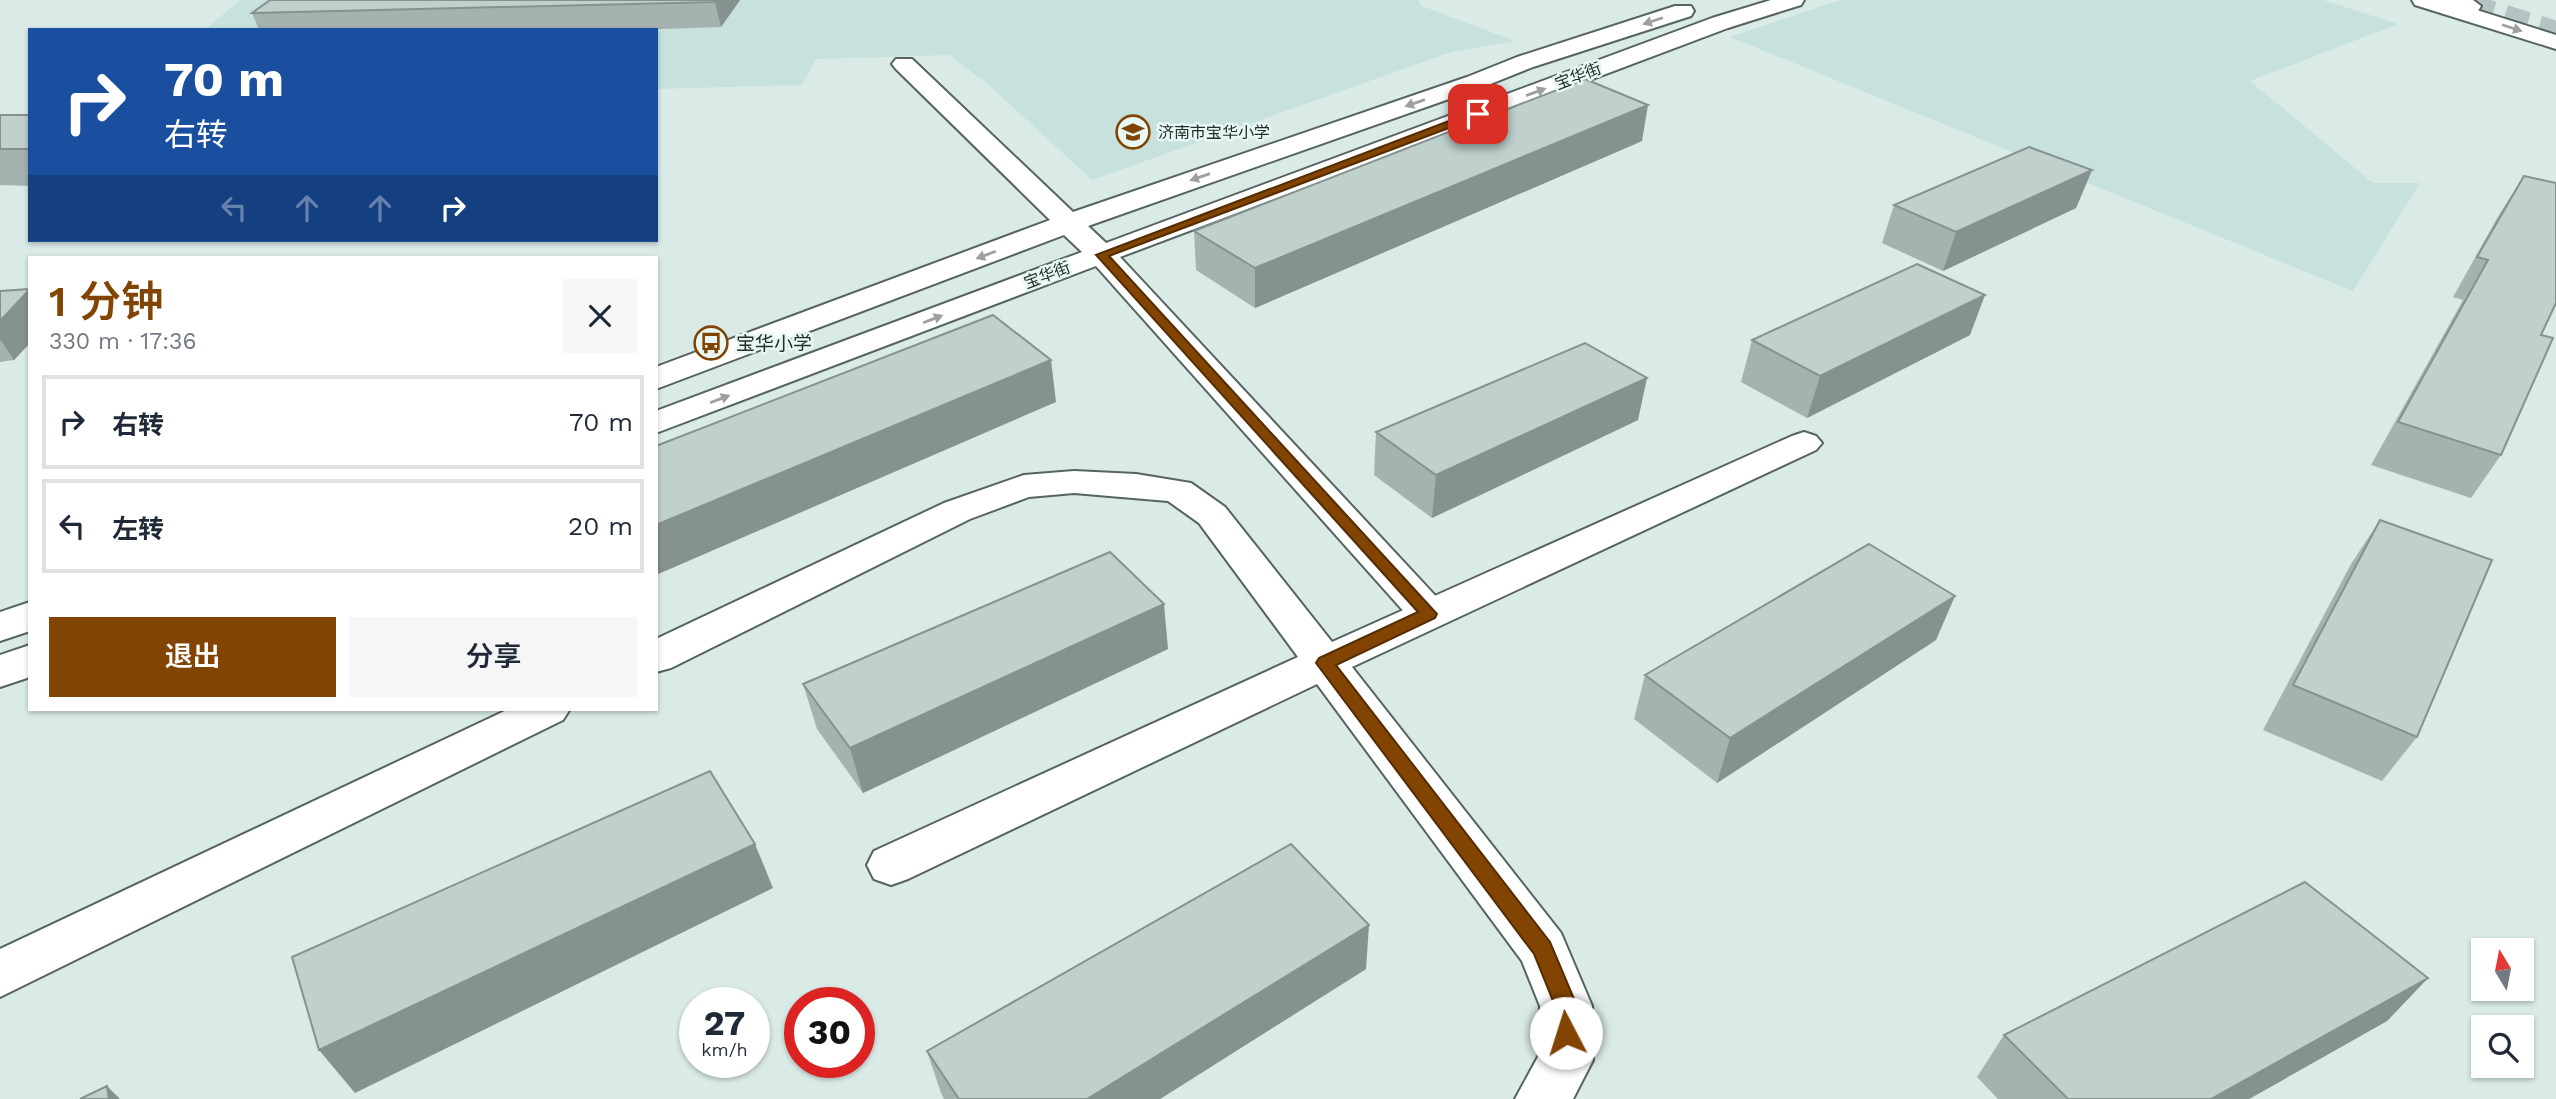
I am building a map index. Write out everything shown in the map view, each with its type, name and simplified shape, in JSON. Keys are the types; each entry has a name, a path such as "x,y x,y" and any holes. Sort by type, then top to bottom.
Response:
{"main road":[{"name":"宝华街","path":"658,378 1071,223 1475,82 1525,62 1718,0"},
{"name":"宝华街","path":"658,422 1720,23 1793,0"},
{"path":"2423,0 2556,42"},
{"path":"2471,2 2528,11"},
{"path":"904,64 1102,255 1429,614"},
{"path":"891,865 1429,614 1804,443"},
{"path":"658,656 957,511 1024,486 1074,482 1136,485 1178,491 1212,515 1543,948 1566,1006 1566,1059 1544,1099"},
{"path":"0,627 28,616"},
{"path":"0,672 28,661"},
{"path":"0,974 544,711"}],"shaded area":[{"name":"济南市宝华小学","path":"241,0 1418,0 1422,6 1515,41 1451,52 1092,180 989,85 949,55 816,59 802,85 658,89 658,28 206,28"},
{"path":"1840,0 2323,0 2398,24 2250,81 2373,183 2420,183 2353,291 1730,37"}],"building":[{"path":"270,0 716,0 252,13"},
{"path":"1585,79 1648,105 1255,268 1194,231"},
{"path":"0,115 28,115 28,149 0,149"},
{"path":"2029,147 2092,170 1956,232 1894,205"},
{"path":"2524,176 2556,183 2556,303 2541,335 2553,338 2501,455 2398,422 2488,260 2477,257"},
{"path":"1917,264 1985,295 1820,376 1752,340"},
{"path":"28,289 0,321 0,291"},
{"path":"993,315 1051,360 658,524 658,445"},
{"path":"1585,343 1647,378 1436,475 1376,432"},
{"path":"2380,520 2492,560 2417,737 2293,685"},
{"path":"1869,544 1955,596 1730,738 1645,675"},
{"path":"1110,552 1164,604 850,748 803,684"},
{"path":"710,771 755,844 319,1050 292,957"},
{"path":"1291,844 1369,925 1087,1099 959,1099 927,1051"},
{"path":"2305,882 2428,978 2211,1099 2068,1099 2004,1035"},
{"path":"107,1086 109,1099 80,1099"}],"tunnel":[{"path":"2470,6 2556,33"}],"place":[{"name":"济南市宝华小学","path":"1133,132"},
{"name":"宝华小学","path":"711,343"}],"route":[{"path":"1478,114 1102,255 1429,614 1325,663 1543,948 1566,1006 1566,1033"}]}
